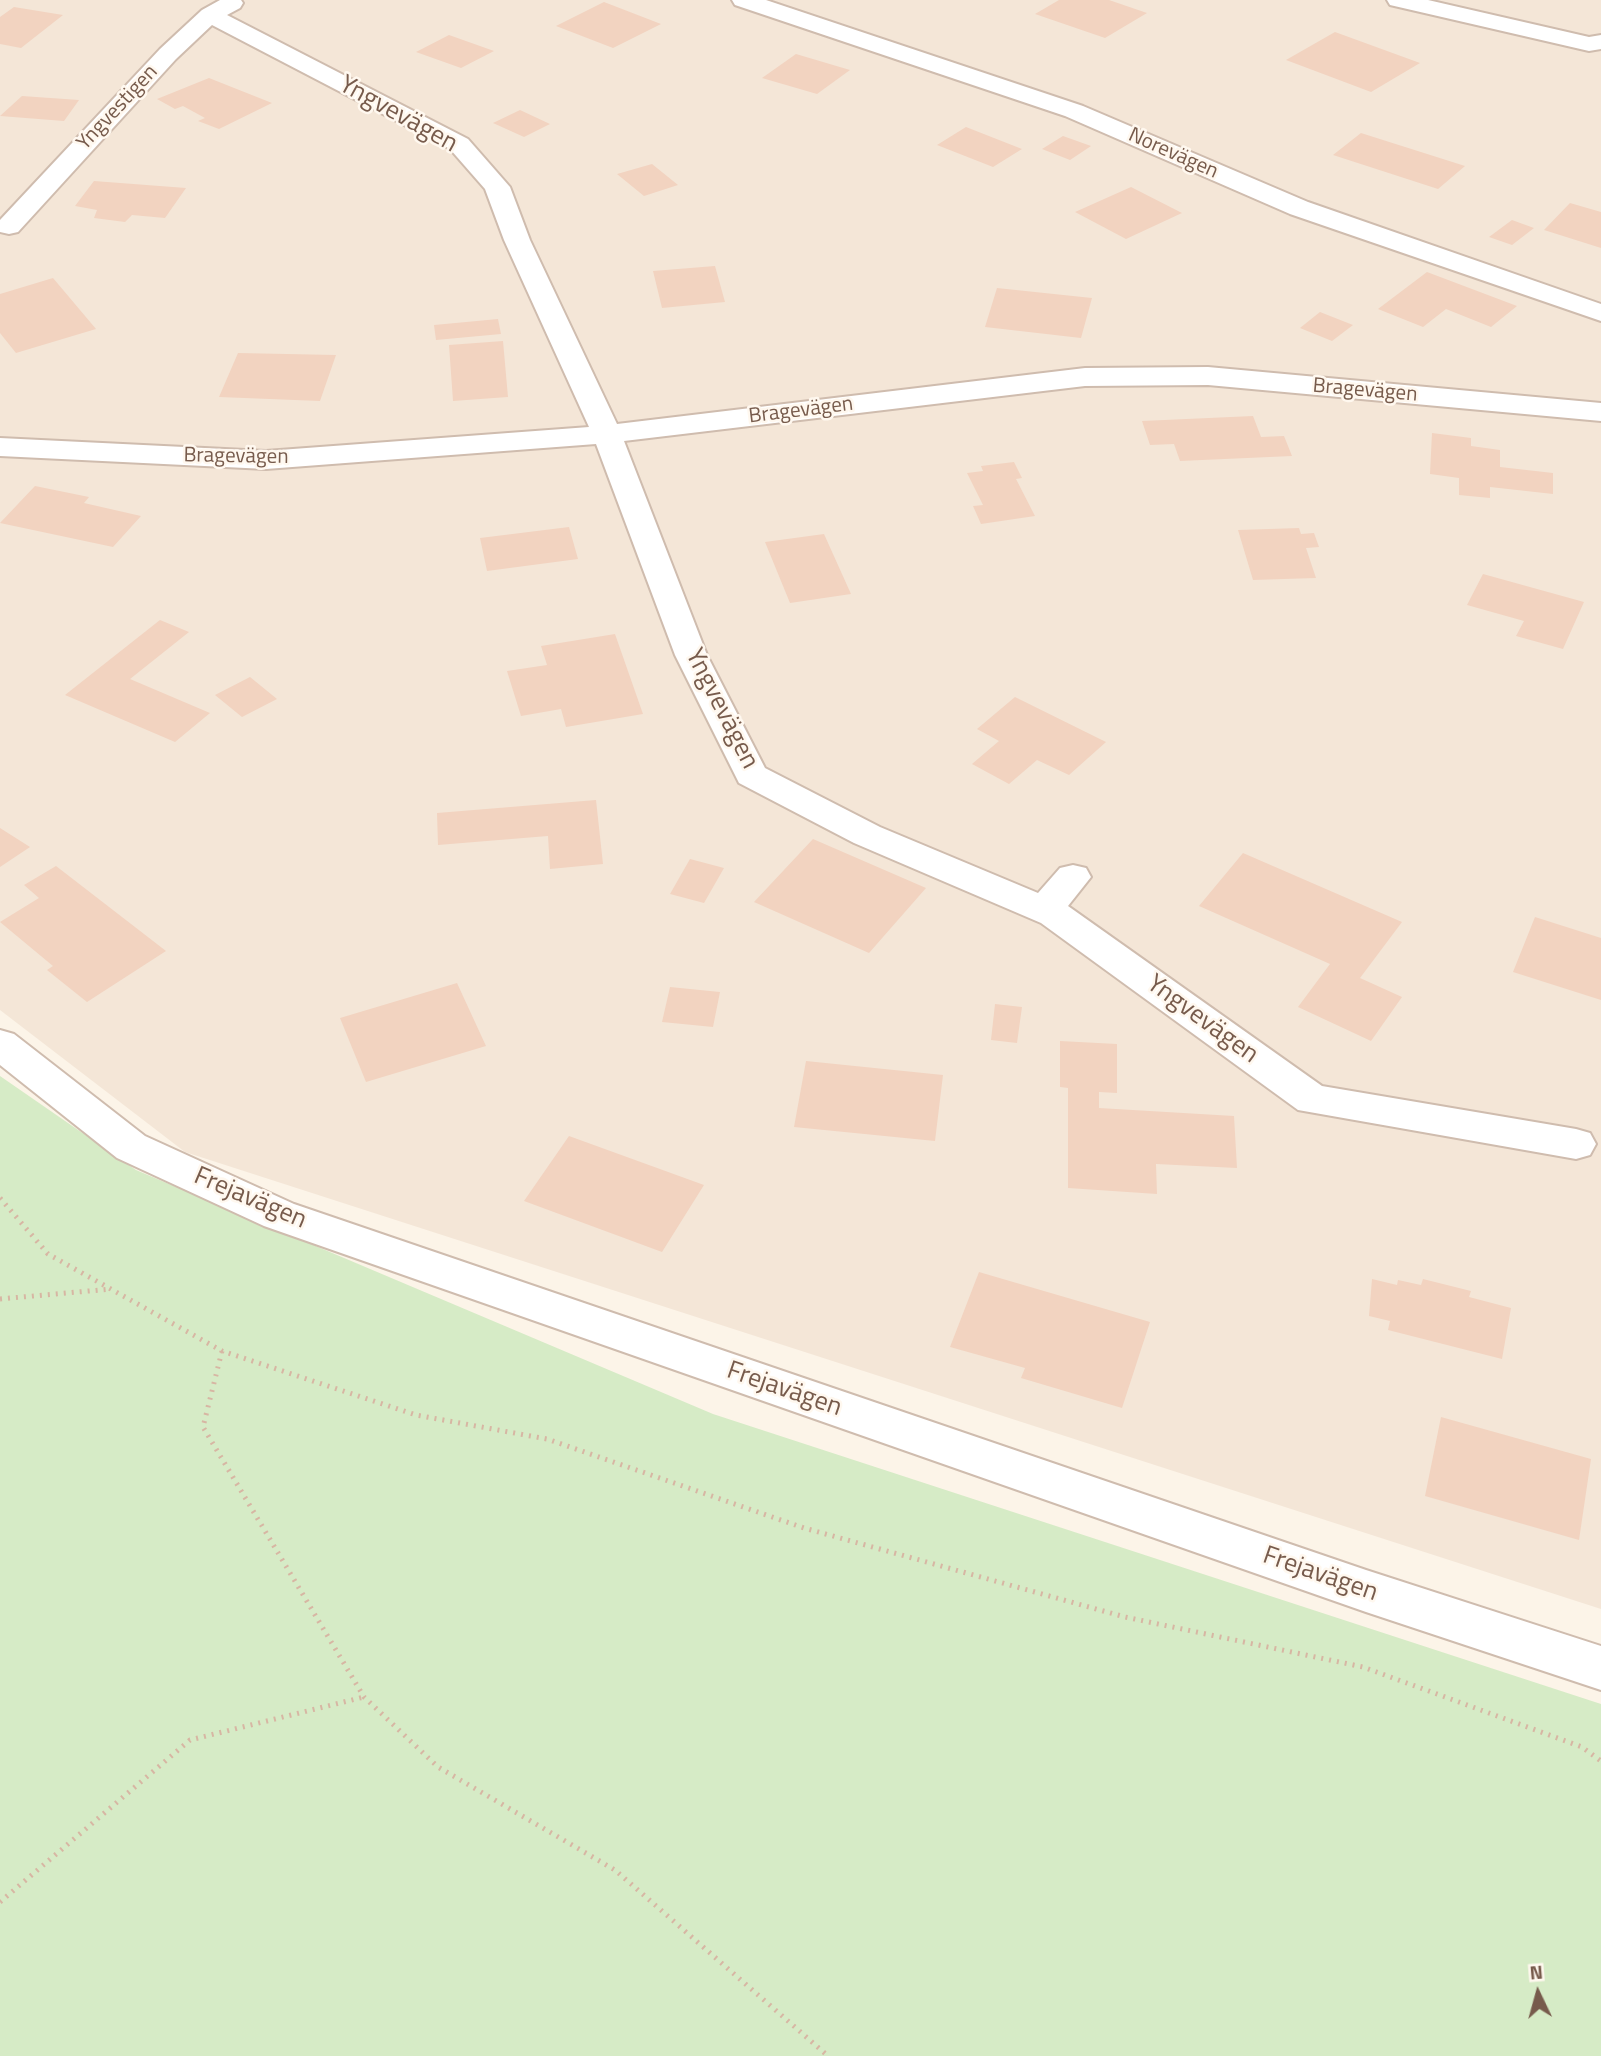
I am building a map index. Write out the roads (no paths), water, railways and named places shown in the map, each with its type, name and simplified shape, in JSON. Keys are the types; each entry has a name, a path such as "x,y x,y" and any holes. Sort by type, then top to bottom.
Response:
{"street":[{"name":"Norevägen","path":"743,0 1074,111 1299,208 1601,313"},
{"path":"1398,0 1589,44 1601,42"},
{"name":"Yngvestigen","path":"9,226 168,54 223,8"},
{"name":"Yngvevägen","path":"223,8 459,144 497,187 517,240 607,434 691,655 751,775 867,835 1054,914 1312,1099 1576,1144"},
{"name":"Bragevägen","path":"0,447 266,460 607,434 1084,377 1208,376 1601,412"},
{"path":"1044,910 1073,877"},
{"name":"Frejavägen","path":"0,1044 131,1147 279,1215 1353,1587 1601,1668"}]}
